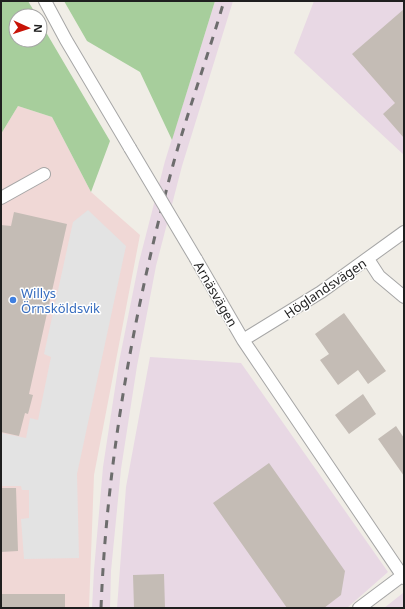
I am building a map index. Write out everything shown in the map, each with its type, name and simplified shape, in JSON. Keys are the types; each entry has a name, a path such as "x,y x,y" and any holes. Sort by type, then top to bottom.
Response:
{"street":[{"name":"Arnäsvägen","path":"45,1 66,40 243,340 403,576"},
{"path":"1,198 44,174"},
{"name":"Höglandsvägen","path":"243,340 321,292 368,260 404,232"},
{"path":"368,260 379,276 404,297"},
{"path":"359,608 403,576"}],"shaded area":[{"path":"215,1 233,1 182,166 156,266 137,366 121,469 111,571 110,608 92,608 103,467 119,362 139,262 165,161"},
{"path":"314,1 404,1 404,155 294,53"},
{"path":"18,106 52,117 91,192 140,235 94,475 89,608 1,608 1,134"},
{"path":"88,210 126,246 77,474 79,558 24,559 21,519 29,518 29,490 22,490 21,486 1,486 1,433 26,438 30,418 38,420 51,357 44,354 73,222"},
{"path":"150,357 241,363 388,572 347,608 117,608 126,487"},
{"path":"403,593 404,608 384,608"}],"green space":[{"path":"1,1 28,1 32,8 8,8 8,48 48,48 48,36 110,141 91,192 52,117 18,106 1,134"},
{"path":"64,1 215,1 172,140 140,72 87,41"}],"building":[{"path":"404,9 404,138 383,114 395,103 352,54"},
{"path":"14,212 67,224 29,394 33,395 28,414 25,413 19,436 1,432 1,225 11,226"},
{"path":"344,313 386,371 368,384 358,370 338,385 320,360 329,354 315,334"},
{"path":"363,394 376,414 349,434 335,415"},
{"path":"396,426 404,438 404,476 378,439"},
{"path":"269,463 345,571 341,595 324,608 287,608 213,503"},
{"path":"1,488 16,488 18,551 1,552"},
{"path":"164,574 165,608 134,608 133,575"},
{"path":"1,594 65,594 65,608 1,608"}],"railway":[{"path":"101,608 104,552 116,440 146,274 173,165 224,1"}],"place":[{"name":"Willys Örnsköldsvik","path":"13,300"}]}
